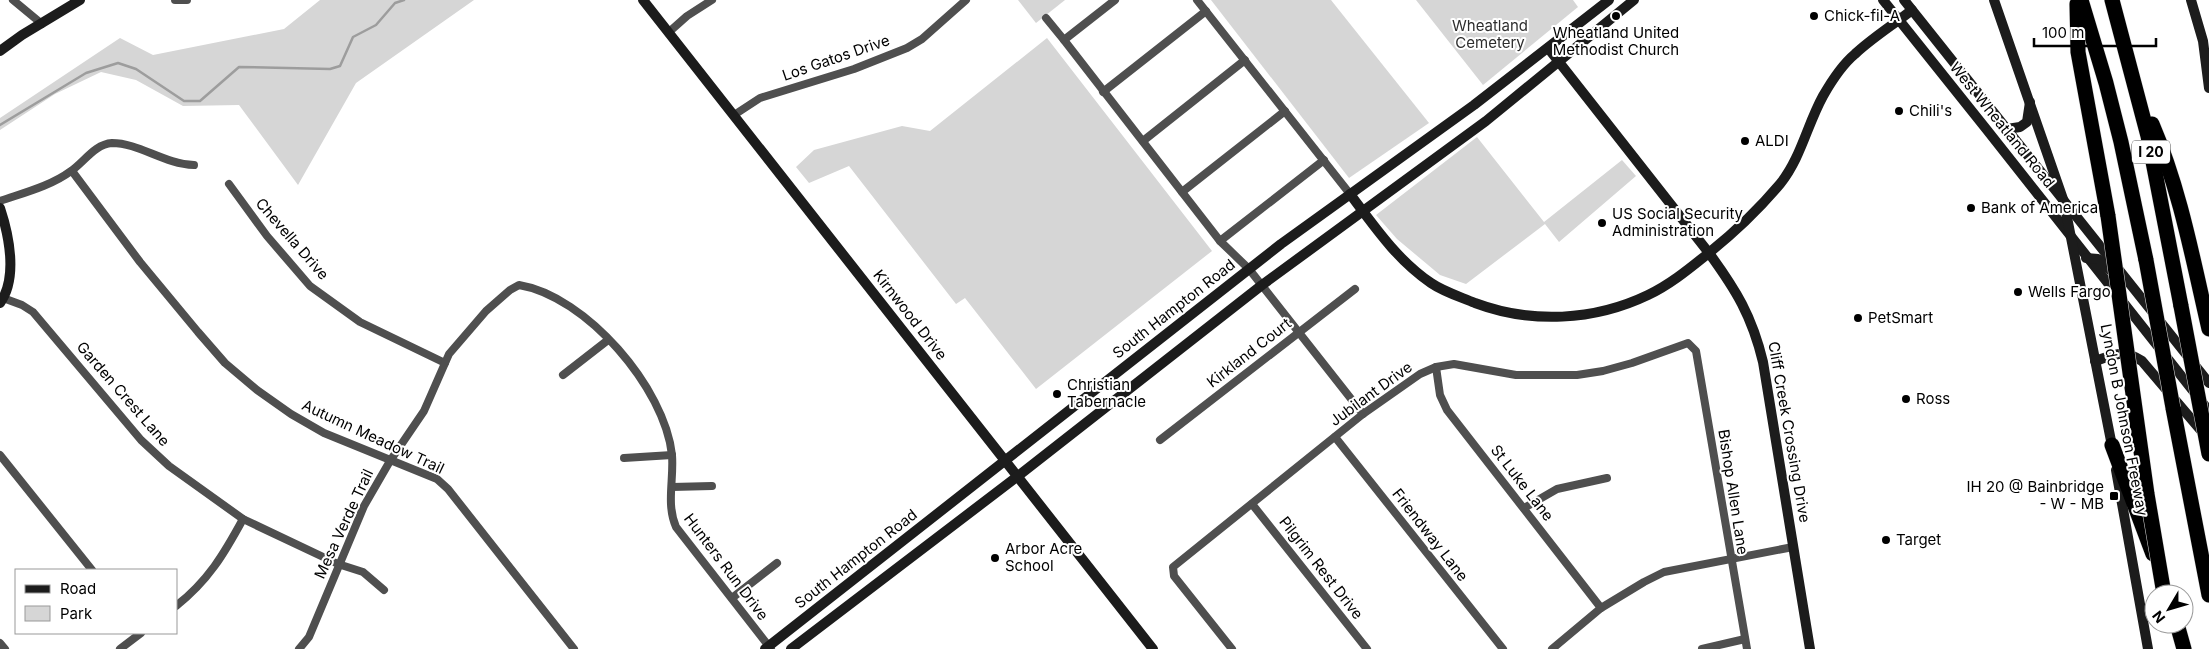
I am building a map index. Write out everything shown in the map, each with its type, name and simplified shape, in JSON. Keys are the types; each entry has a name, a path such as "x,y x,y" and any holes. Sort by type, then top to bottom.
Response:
{"highway":[{"path":"2076,0 2078,52 2108,216 2147,494 2164,584"},
{"name":"I 20","path":"2081,0 2106,83 2121,142 2146,260 2209,596"},
{"name":"I 20","path":"2112,0 2137,90 2159,192 2209,454"},
{"path":"2137,90 2165,155 2187,232 2209,329"},
{"path":"2112,445 2162,584"},
{"path":"2172,634 2174,649"},
{"path":"2180,634 2184,649"}],"main road":[{"path":"0,51 80,0"},
{"name":"Kirnwood Drive","path":"643,0 1153,649"},
{"name":"South Hampton Road","path":"768,648 1249,269 1474,105 1609,0"},
{"name":"South Hampton Road","path":"791,649 1018,476 1262,285 1486,121 1634,0"},
{"name":"West Wheatland Road","path":"1883,0 2209,411"},
{"name":"West Wheatland Road","path":"1904,0 2209,383"},
{"name":"Lyndon B Johnson Freeway","path":"1994,0 2064,202 2112,445 2148,649"},
{"path":"2191,0 2206,40 2209,88"},
{"path":"1350,194 1381,236 1408,264 1432,284 1490,309 1526,316 1573,317 1627,304 1667,284 1709,253 1741,226 1782,182 1799,153 1823,96 1854,55 1912,10"},
{"name":"Cliff Creek Crossing Drive","path":"1548,48 1709,253 1728,279 1747,311 1756,333 1763,362 1810,649"},
{"path":"2007,129 2020,127 2027,122 2030,101"},
{"path":"1474,105 1486,121"},
{"path":"0,208 9,244 11,264 2,300"},
{"path":"2075,262 2088,257 2098,259 2131,286"},
{"path":"2095,362 2122,354 2132,354 2142,360 2209,441"}],"street":[{"path":"13,0 42,24"},
{"path":"175,0 187,0"},
{"path":"668,32 687,16 712,0"},
{"name":"Los Gatos Drive","path":"734,115 747,104 760,98 854,69 906,48 922,39 966,0"},
{"path":"1064,40 1115,0"},
{"path":"1197,0 1350,194"},
{"path":"1104,92 1206,11"},
{"path":"1046,18 1220,241 1249,269 1363,414"},
{"path":"1143,141 1245,60"},
{"path":"1182,192 1285,111"},
{"path":"0,201 31,190 72,171 95,151 110,143 124,144 172,163 194,165"},
{"path":"1220,241 1324,160"},
{"name":"Autumn Meadow Trail","path":"72,171 140,262 226,363 257,390 291,414 324,433 390,461 437,478 448,489 574,649"},
{"name":"Chevella Drive","path":"229,184 267,236 310,286 360,322 444,363"},
{"name":"Hunters Run Drive","path":"505,294 519,284 540,291 594,324 635,370 656,402 665,423 672,455 671,516 676,527 732,598 768,648"},
{"name":"Kirkland Court","path":"1160,440 1355,289"},
{"name":"Mesa Verde Trail","path":"299,649 309,637 338,564 364,506 390,461 424,411 444,363 461,338 505,294"},
{"name":"Garden Crest Lane","path":"2,300 22,305 33,312 141,440 169,466 242,520 338,564 363,572 384,590"},
{"path":"563,375 608,340"},
{"name":"Jubilant Drive","path":"1232,649 1172,572 1176,563 1363,414 1414,376 1436,367 1462,364 1516,375 1577,375 1603,371 1632,363 1688,343"},
{"name":"Bishop Allen Lane","path":"1688,343 1696,351 1747,649"},
{"name":"St Luke Lane","path":"1436,367 1440,395 1447,410 1601,608"},
{"name":"Friendway Lane","path":"1335,437 1502,649"},
{"path":"0,455 91,569"},
{"path":"624,458 672,455"},
{"path":"1524,508 1557,489 1607,478"},
{"path":"672,487 712,486"},
{"name":"Pilgrim Rest Drive","path":"1252,504 1367,649"},
{"path":"178,604 202,584 210,574 242,520"},
{"path":"1552,649 1601,608 1664,572 1730,558 1793,548"},
{"path":"732,598 777,563"},
{"path":"120,649 140,634"},
{"path":"1702,649 1745,639"},
{"path":"0,643 5,649"}],"green space":[{"path":"320,0 474,0 356,83 298,185 239,105 183,106 136,80 101,72 55,94 0,130 0,118 120,38 153,55 284,29"},
{"path":"1018,0 1065,0 1036,23"},
{"path":"1211,0 1331,0 1429,123 1349,178"},
{"name":"Wheatland Cemetery","path":"1416,0 1573,0 1578,7 1483,85"},
{"path":"1047,38 1212,251 1036,389 965,298 956,304 849,166 809,183 796,167 814,150 902,126 930,131"},
{"path":"1477,137 1544,222 1622,160 1636,176 1559,242 1545,224 1466,284 1440,275 1397,239 1376,215"}],"waterway":[{"path":"0,125 86,73 118,63 136,69 184,101 200,101 239,67 330,69 340,66 353,37 376,25 395,3 404,0"}],"place":[{"name":"Wheatland United Methodist Church","path":"1616,16"},
{"name":"Chick-fil-A","path":"1814,16"},
{"name":"Chili's","path":"1899,111"},
{"name":"ALDI","path":"1745,141"},
{"name":"Bank of America","path":"1971,208"},
{"name":"US Social Security Administration","path":"1602,223"},
{"name":"Wells Fargo","path":"2018,292"},
{"name":"PetSmart","path":"1858,318"},
{"name":"Christian Tabernacle","path":"1057,394"},
{"name":"Ross","path":"1906,399"},
{"name":"IH 20 @ Bainbridge - W - MB","path":"2114,496"},
{"name":"Target","path":"1886,540"},
{"name":"Arbor Acre School","path":"995,558"}]}
